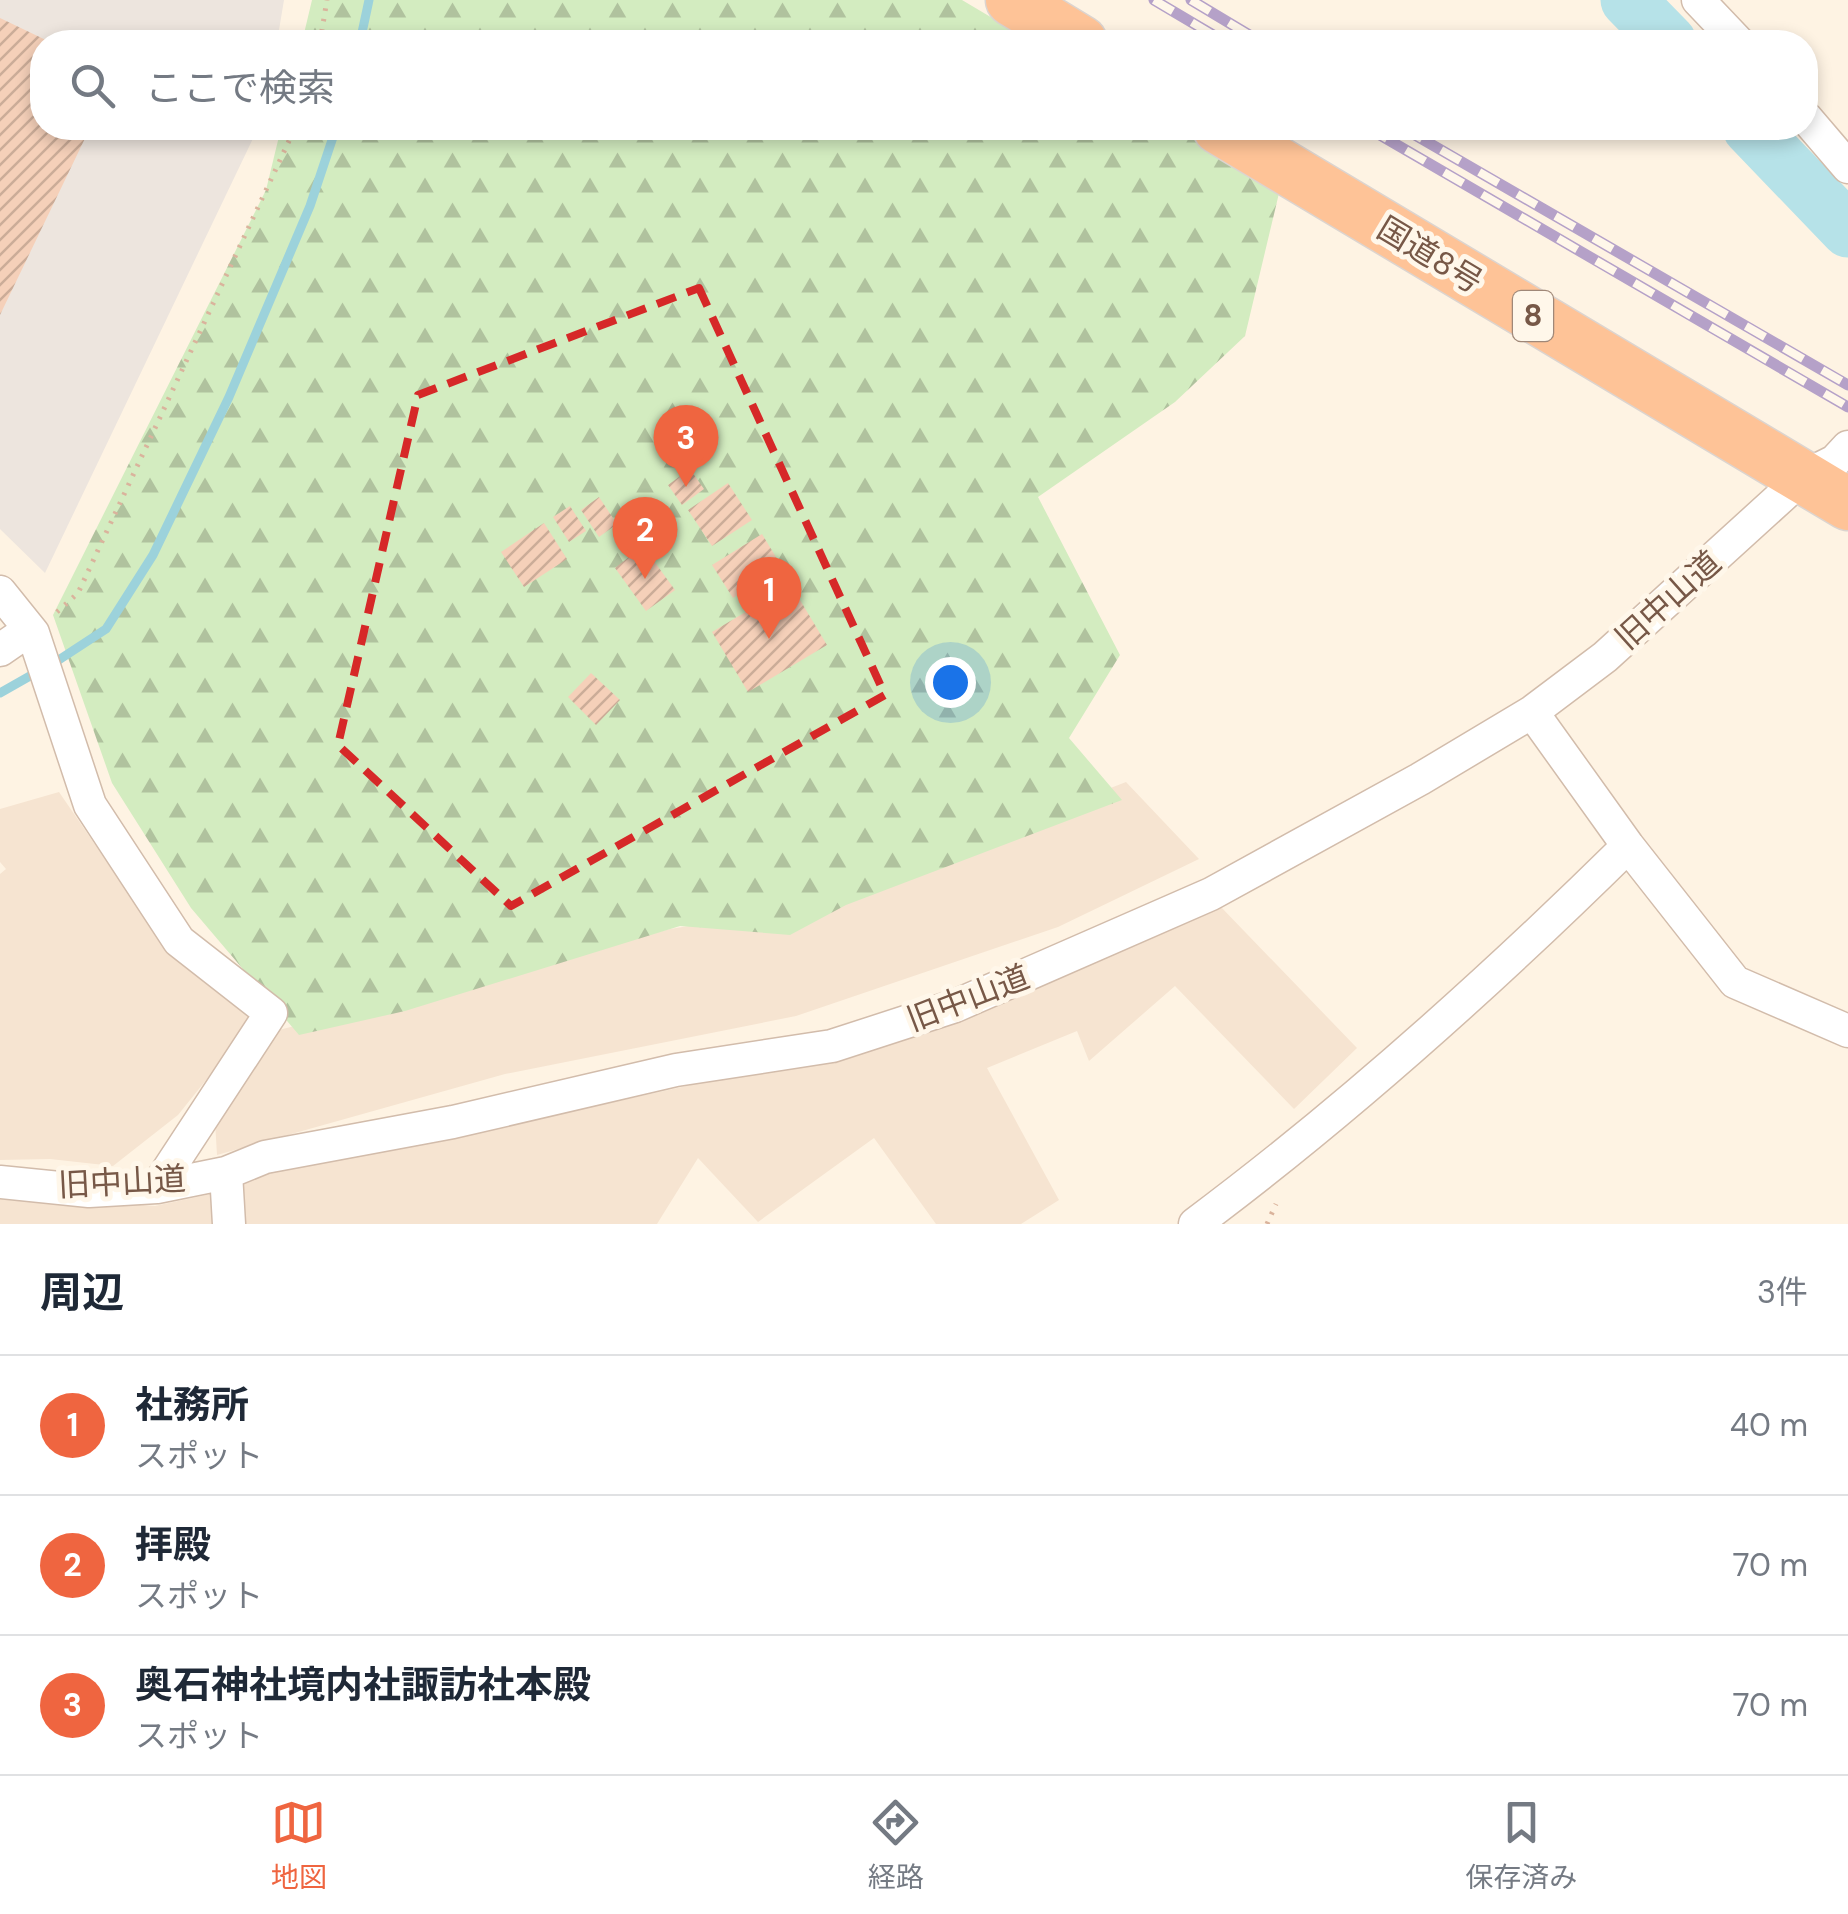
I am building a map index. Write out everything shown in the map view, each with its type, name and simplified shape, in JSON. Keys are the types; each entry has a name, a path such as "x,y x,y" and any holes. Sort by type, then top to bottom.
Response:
{"highway":[{"path":"1012,0 1061,30"},
{"name":"国道8号","path":"1239,140 1848,504"}],"street":[{"path":"1698,0 1727,30"},
{"path":"1818,132 1848,166"},
{"name":"旧中山道","path":"0,1182 89,1191 157,1187 226,1173 265,1157 452,1122 676,1070 832,1046 955,1006 1211,894 1420,780 1532,712 1606,657 1803,477 1835,461 1848,446"},
{"path":"0,592 33,634 90,805 179,941 272,1013 157,1187"},
{"path":"0,650 29,630 33,634"},
{"path":"1532,712 1628,846 1735,982 1848,1031"},
{"path":"1195,1224 1368,1087 1538,935 1628,846"},
{"path":"226,1173 229,1224"}],"path":[{"path":"322,30 327,0"},
{"path":"33,634 78,593 289,140"}],"highlighted area":[{"path":"699,288 885,695 511,906 338,745 418,395"}],"shaded area":[{"path":"0,0 284,0 279,30 30,30 30,140 252,140 45,573 0,529"},
{"path":"1126,782 1199,859 1058,927 796,1016 505,1074 217,1155 215,1121 279,1030 670,929 801,908"},
{"path":"59,792 168,951 255,1019 178,1115 113,1166 50,1159 0,1160 0,874 6,869 0,862 0,809"},
{"path":"1220,906 1357,1048 1294,1109 1175,986 1089,1061 1077,1031 987,1068 1059,1200 1021,1224 936,1224 874,1138 758,1222 698,1158 657,1224 245,1224 242,1181 299,1165 451,1138 709,1081 836,1058 952,1025"},
{"path":"0,1193 155,1206 211,1194 215,1224 0,1224"}],"green space":[{"path":"312,0 962,0 1013,30 305,30"},
{"path":"278,140 1196,140 1280,189 1245,336 1175,402 1038,497 1120,655 1069,738 1122,800 846,905 790,935 680,926 405,1011 299,1035 191,908 112,783 53,615 266,190"}],"building":[{"path":"0,18 30,32 30,140 84,140 0,315"},
{"path":"690,469 704,489 682,505 668,485"},
{"path":"728,483 752,520 712,546 688,510"},
{"path":"599,497 617,524 599,537 581,510"},
{"path":"570,506 586,531 569,542 553,517"},
{"path":"544,523 567,559 524,587 501,552"},
{"path":"762,534 782,567 733,598 712,565"},
{"path":"643,546 675,590 646,611 615,568"},
{"path":"791,585 827,645 748,692 712,632"},
{"path":"591,673 620,700 596,725 568,697"}],"waterway":[{"path":"363,30 369,0"},
{"path":"1628,0 1657,30"},
{"path":"51,665 106,629 153,555 229,397 310,206 332,140"},
{"path":"1762,140 1848,230"},
{"path":"0,693 37,672"}],"railway":[{"path":"1154,0 1205,30"},
{"path":"1191,0 1241,30"},
{"path":"1389,140 1848,407"},
{"path":"1424,140 1848,385"}],"place":[{"name":"奥石神社境内社諏訪社本殿","path":"686,487"},
{"name":"拝殿","path":"645,579"},
{"name":"社務所","path":"769,639"}]}
